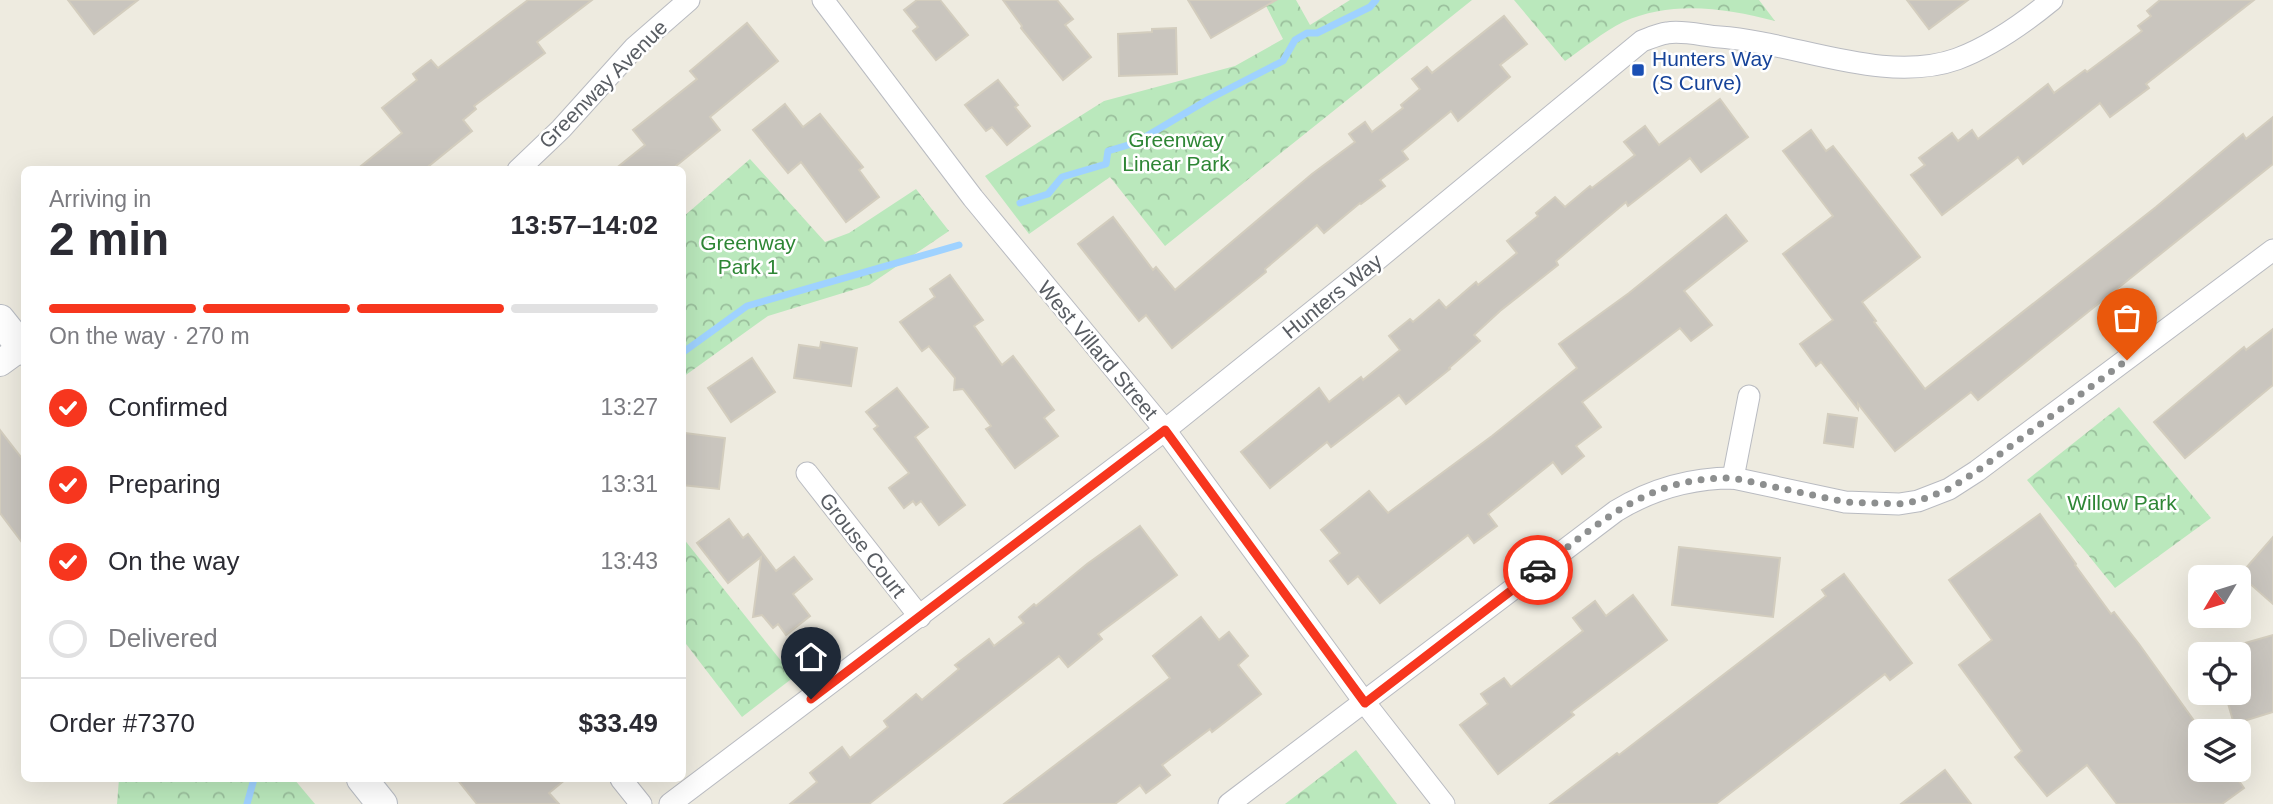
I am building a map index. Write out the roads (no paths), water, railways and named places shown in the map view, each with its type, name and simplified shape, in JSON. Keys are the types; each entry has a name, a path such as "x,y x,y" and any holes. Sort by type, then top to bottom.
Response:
{"main road":[{"path":"0,320 15,353"},
{"path":"365,782 383,804"}],"street":[{"name":"Greenway Avenue","path":"523,166 561,129 634,48 689,0"},
{"name":"West Villard Street","path":"823,0 974,198 1165,430 1365,703 1444,804"},
{"name":"Hunters Way","path":"670,804 1165,430 1642,41 1669,32 1748,39 1877,65 1923,66 1956,59 1988,44 2052,0"},
{"path":"1229,804 1616,511 1637,498 1659,489 1711,478 1733,478 1863,504 1918,501 1949,489 1977,471 2273,250"},
{"path":"1733,478 1749,396"},
{"name":"Grouse Court","path":"807,473 920,617"},
{"path":"623,782 641,804"}],"waterway":[{"path":"1020,203 1048,194 1062,177 1106,164 1108,151 1135,143 1209,99 1283,61 1295,40 1307,33 1317,33 1370,7 1376,0"},
{"path":"686,350 747,306 959,245"},
{"path":"247,804 253,782"}],"place":[{"name":"Hunters Way (S Curve)","path":"1638,70"}],"park label":[{"name":"Greenway Linear Park","path":"1176,151"},
{"name":"Greenway Park 1","path":"748,254"},
{"name":"Willow Park","path":"2122,502"}]}
